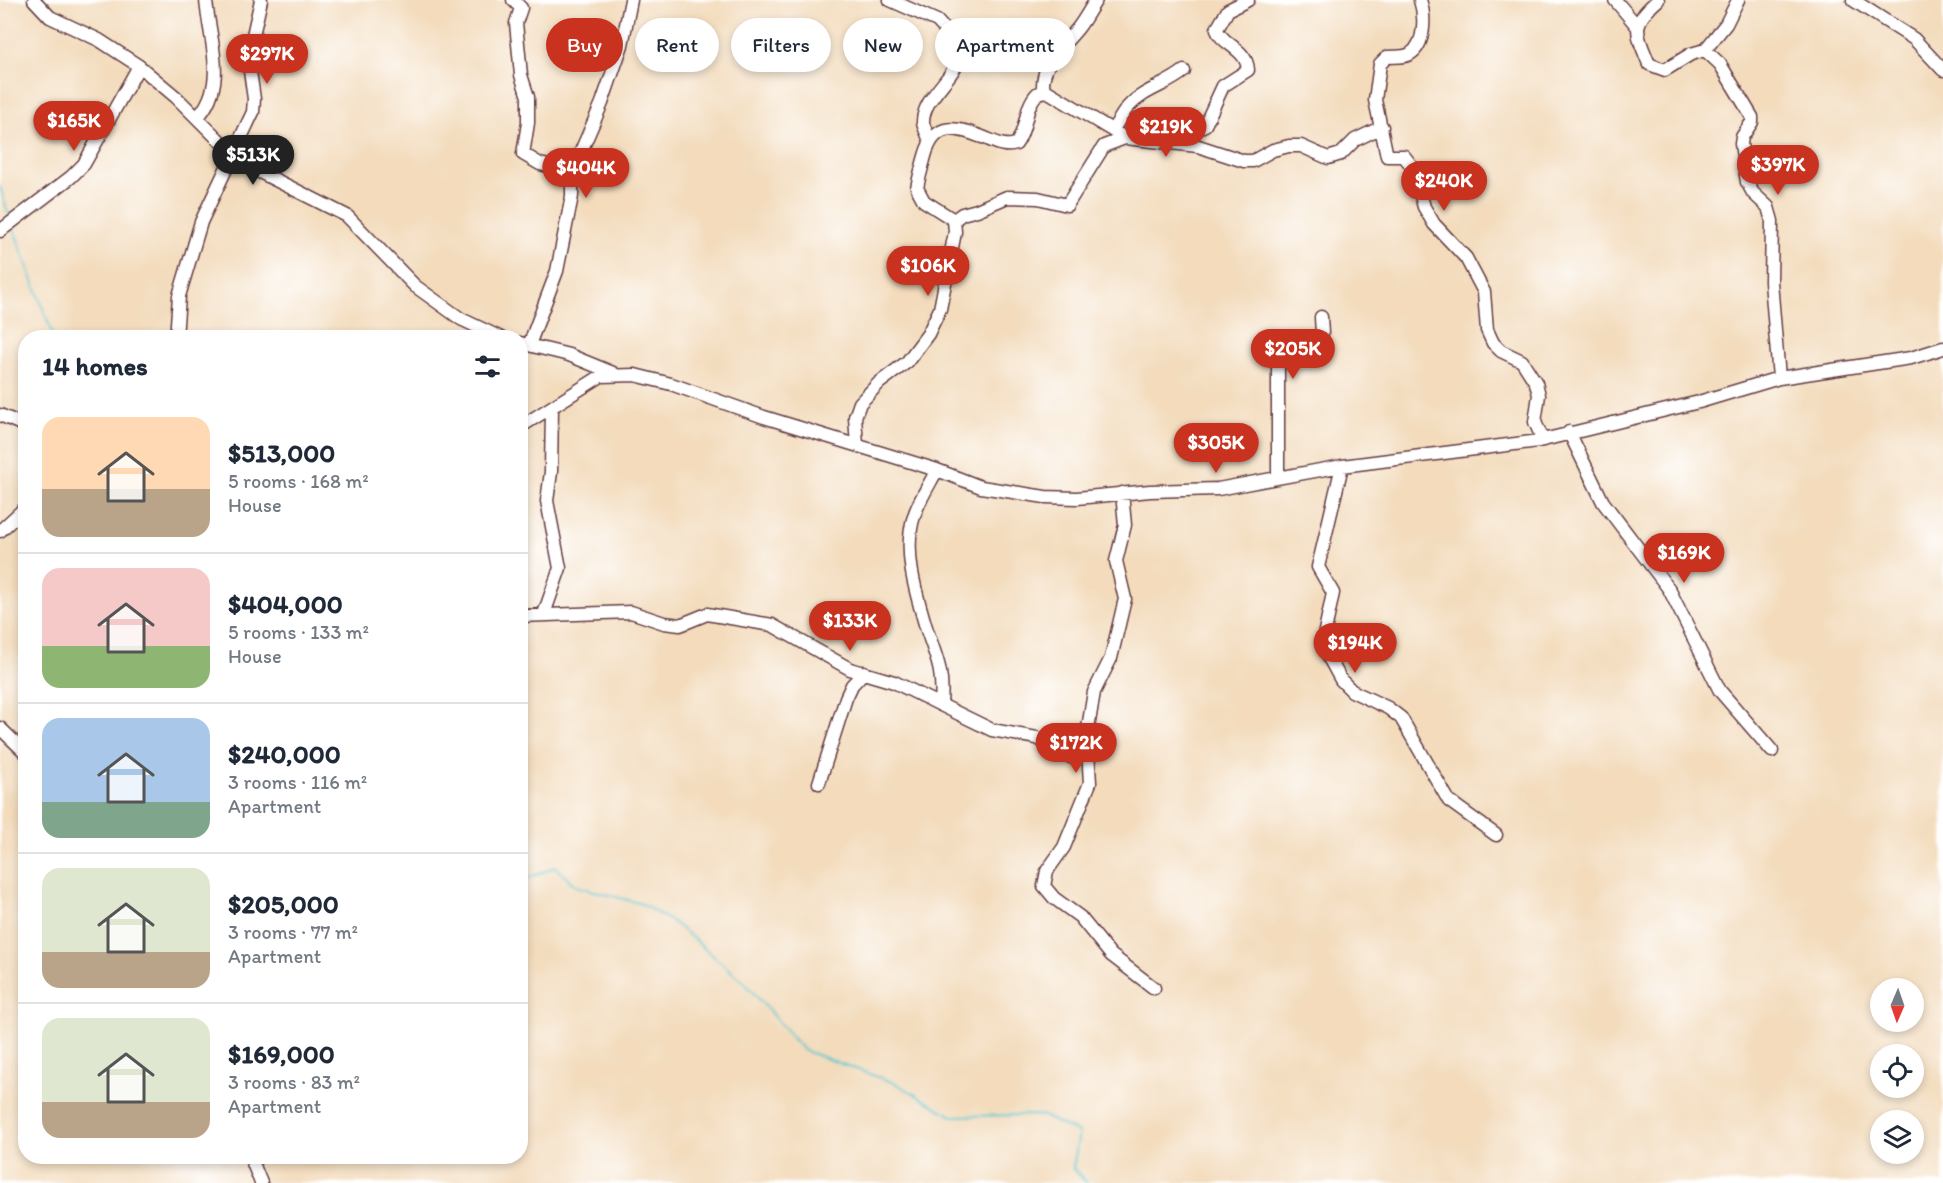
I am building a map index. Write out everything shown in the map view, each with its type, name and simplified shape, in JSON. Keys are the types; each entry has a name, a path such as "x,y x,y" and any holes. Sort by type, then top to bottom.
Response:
{"street":[{"path":"34,0 50,17 99,40 139,66 197,118 231,154 250,168 347,216 415,286 461,319 484,330"},
{"path":"197,118 209,102 215,80 215,54 206,0"},
{"path":"177,330 179,296 201,222 231,154 253,112 255,99 248,57 261,0"},
{"path":"513,0 521,8 516,28 521,75 528,97 528,123 523,154 540,164 572,172"},
{"path":"528,337 557,271 572,196 572,172 602,103 622,45 631,0"},
{"path":"890,0 937,21 960,46 958,61 926,113 923,124 930,141"},
{"path":"1043,91 1044,73 1058,49 1078,27 1096,0"},
{"path":"1166,142 1205,125 1223,86 1248,70 1240,53 1218,36 1217,29 1228,10 1248,0"},
{"path":"1420,0 1423,12 1422,33 1416,48 1407,56 1387,57 1380,64 1375,100 1382,127 1385,154 1389,157 1404,156 1411,163 1420,185 1425,207 1434,224 1466,258 1484,292 1488,330 1493,343 1501,351 1522,361 1536,382 1539,395 1535,422 1543,440"},
{"path":"1615,0 1637,26"},
{"path":"1658,0 1643,13 1636,31 1652,67 1670,68 1687,56 1705,50 1729,19 1738,0"},
{"path":"1853,0 1914,39 1942,68"},
{"path":"1705,50 1720,64 1752,117 1752,122 1742,137 1741,144 1747,182 1753,193 1768,207 1772,221 1771,282 1779,378"},
{"path":"0,231 71,177 84,164 139,66"},
{"path":"1112,130 1128,106 1141,96 1170,82 1184,71"},
{"path":"954,219 924,201 918,194 918,183 930,141 938,131 949,129 970,133 1005,146 1016,144 1027,123 1030,103 1038,93 1043,91"},
{"path":"1043,91 1125,138 1198,147 1244,161 1253,161 1273,150 1290,146 1301,146 1322,157 1332,158 1345,151 1355,140 1382,127"},
{"path":"954,219 962,213 977,210 1007,197 1038,198 1067,206 1104,146 1125,138"},
{"path":"857,445 855,417 860,403 879,383 908,362 928,334 940,309 946,289 955,232 954,219"},
{"path":"1278,478 1277,350 1282,344 1320,338 1322,334 1321,317"},
{"path":"528,345 570,355 614,374 634,375 671,384 764,417 937,470 990,489 1065,498 1218,489 1342,466 1543,440 1699,402 1779,378 1911,358 1943,348"},
{"path":"528,422 589,382 614,374"},
{"path":"543,614 560,568 547,501 551,472 552,407"},
{"path":"0,415 18,423"},
{"path":"1569,432 1603,502 1669,589 1720,691 1772,751"},
{"path":"1342,466 1318,567 1333,593 1323,638 1324,652 1341,680 1352,691 1388,708 1401,718 1449,801 1496,835"},
{"path":"937,470 915,512 909,542 925,624 940,665 943,681 941,704"},
{"path":"1122,493 1125,525 1116,561 1125,599 1111,658 1094,692 1087,748 1091,775 1088,790 1071,825 1064,847 1047,871 1044,886 1054,898 1080,917 1111,955 1154,988"},
{"path":"0,531 18,514"},
{"path":"528,615 631,612 664,623 680,625 707,614 772,625 850,669 894,682 992,730 1037,738 1071,757 1078,757 1087,748"},
{"path":"819,783 846,698 852,684 864,672"},
{"path":"0,728 18,745"},
{"path":"253,1164 261,1183"}],"waterway":[{"path":"0,187 10,219"},
{"path":"13,227 51,330"},
{"path":"528,878 555,867 576,886 642,904 677,925 745,983 803,1050 897,1084 952,1116 1041,1115 1079,1133 1073,1168 1087,1183"}]}
